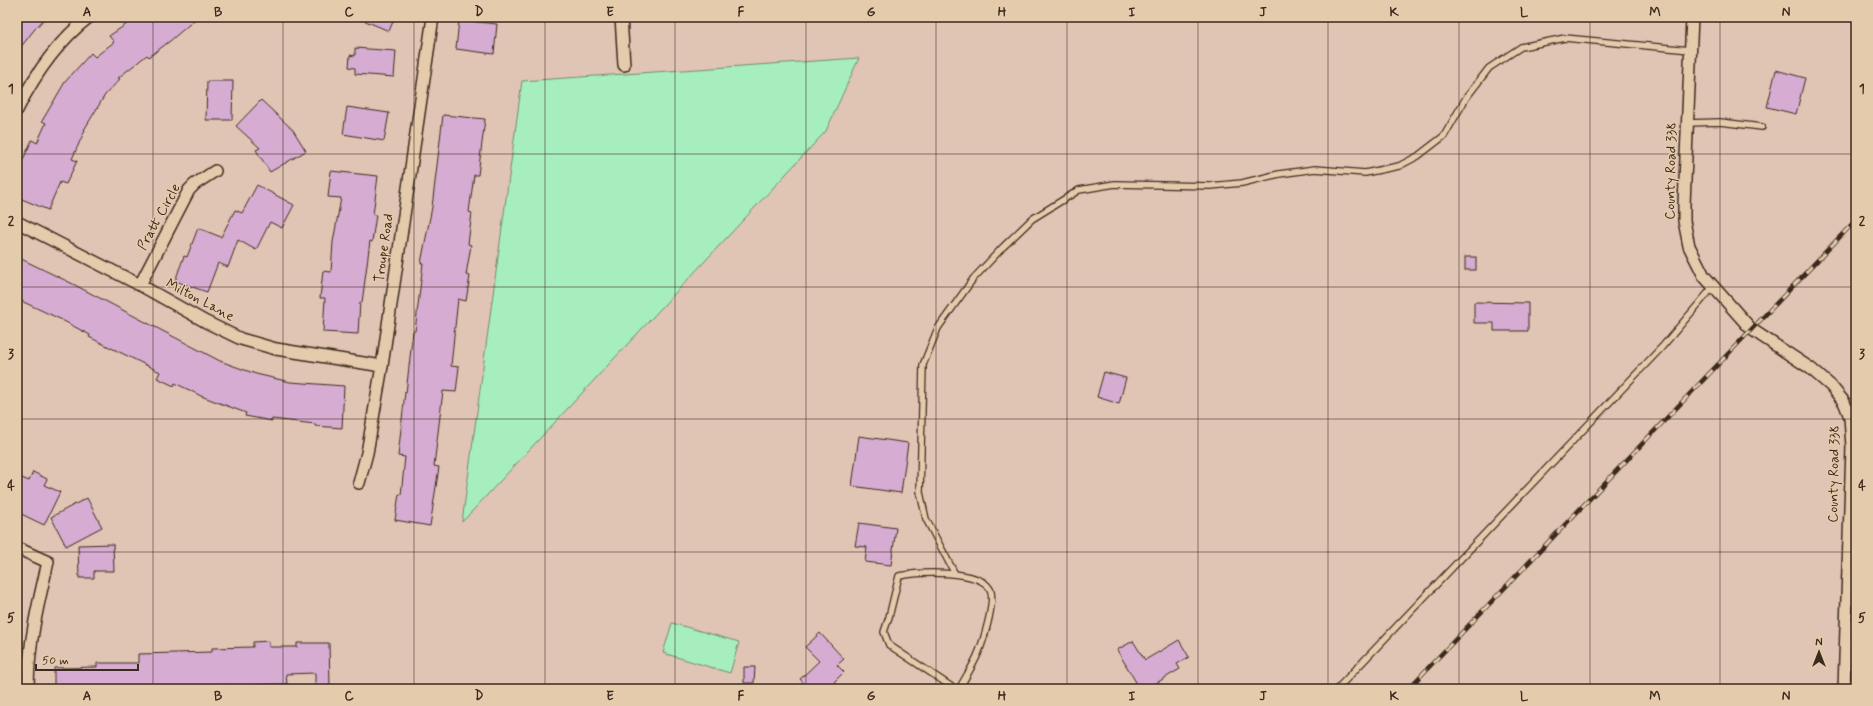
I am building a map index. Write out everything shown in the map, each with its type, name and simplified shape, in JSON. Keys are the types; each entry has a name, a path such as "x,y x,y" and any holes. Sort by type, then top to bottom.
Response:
{"street":[{"path":"17,110 44,64 62,41 89,17"},
{"name":"Troupe Road","path":"359,483 367,453 382,366 433,17"},
{"path":"621,17 624,65"},
{"name":"County Road 338","path":"1692,17 1684,204 1686,233 1694,258 1704,276 1751,329 1810,368 1831,386 1844,402 1850,417 1852,447 1844,689"},
{"name":"Pratt Circle","path":"140,285 189,190 195,184 215,171"},
{"name":"Milton Lane","path":"17,222 140,285 206,322 258,345 295,353 382,366"},
{"path":"17,548 48,562 36,611 28,664 28,689"}],"lane":[{"path":"955,574 926,519 920,492 923,366 938,328 973,279 1032,219 1079,190 1115,184 1210,186 1242,183 1279,174 1315,169 1365,173 1399,166 1418,156 1444,136 1466,98 1489,68 1521,47 1565,38 1690,50"},
{"path":"1687,123 1720,122 1762,127"},
{"path":"1337,689 1662,347 1713,287"},
{"path":"955,689 889,645 884,632 890,617 899,576 916,573 955,574 983,582 990,590 991,610 978,654 959,689"}],"green space":[{"path":"859,58 826,131 462,522 522,81"},
{"path":"672,623 739,642 730,673 663,653"}],"building":[{"path":"17,17 46,17 17,52"},
{"path":"137,17 198,17 170,41 149,57 147,55 118,78 120,79 105,95 84,130 72,159 77,161 66,184 60,182 48,210 17,197 17,176 21,164 32,140 37,143 46,123 42,121 65,82 91,53 95,57 114,42 109,36"},
{"path":"356,17 395,17 389,31"},
{"path":"459,20 497,24 494,54 456,49"},
{"path":"355,48 396,51 394,77 355,74 355,68 349,67 350,55 355,56"},
{"path":"1776,70 1805,78 1796,114 1767,107"},
{"path":"207,81 233,81 232,120 206,120"},
{"path":"261,100 293,130 306,151 270,172 256,150 260,148 236,126"},
{"path":"347,107 389,113 384,141 343,134"},
{"path":"443,115 485,119 478,175 474,175 469,212 472,213 468,244 471,245 466,275 470,276 466,301 458,299 454,336 451,366 459,367 456,392 443,391 434,466 439,467 430,526 395,520 399,494 401,495 405,457 398,456 405,392 406,393 413,331 415,331 423,263 421,263 432,207"},
{"path":"331,171 378,176 373,215 376,215 372,242 370,241 362,303 360,302 358,334 323,332 325,298 320,298 323,271 331,272 333,242 341,198 328,197"},
{"path":"257,185 294,205 282,228 270,222 256,250 238,240 228,267 218,263 207,292 175,281 184,256 187,257 198,228 221,237 235,210 242,213"},
{"path":"17,257 71,283 220,361 256,374 290,382 344,386 342,428 315,426 315,424 272,419 272,421 245,416 246,413 201,396 175,383 174,386 157,378 160,372 89,337 90,335 60,319 17,299"},
{"path":"1465,257 1476,257 1476,270 1465,270"},
{"path":"1474,302 1528,303 1528,331 1494,331 1494,323 1474,323"},
{"path":"1104,372 1126,378 1119,404 1097,397"},
{"path":"859,436 908,443 901,493 852,486"},
{"path":"33,472 47,479 44,485 60,492 44,525 17,512 17,476 29,481"},
{"path":"87,498 102,527 66,546 51,517"},
{"path":"859,523 896,528 891,565 865,562 867,547 855,546"},
{"path":"113,544 114,571 94,571 94,578 79,578 78,545"},
{"path":"820,633 844,659 837,665 844,672 834,682 841,689 809,689 800,679 819,661 805,647"},
{"path":"1179,640 1189,657 1177,664 1180,669 1146,689 1140,689 1117,650 1133,641 1145,660"},
{"path":"269,641 269,647 297,647 297,643 329,643 330,686 315,686 315,673 286,674 287,684 246,685 246,688 232,688 232,685 209,685 209,689 54,689 54,668 97,667 97,663 138,663 138,654 212,652 212,648 253,647 253,642"},
{"path":"744,667 755,667 754,683 744,683"}],"railway":[{"path":"1408,689 1856,220"}]}
